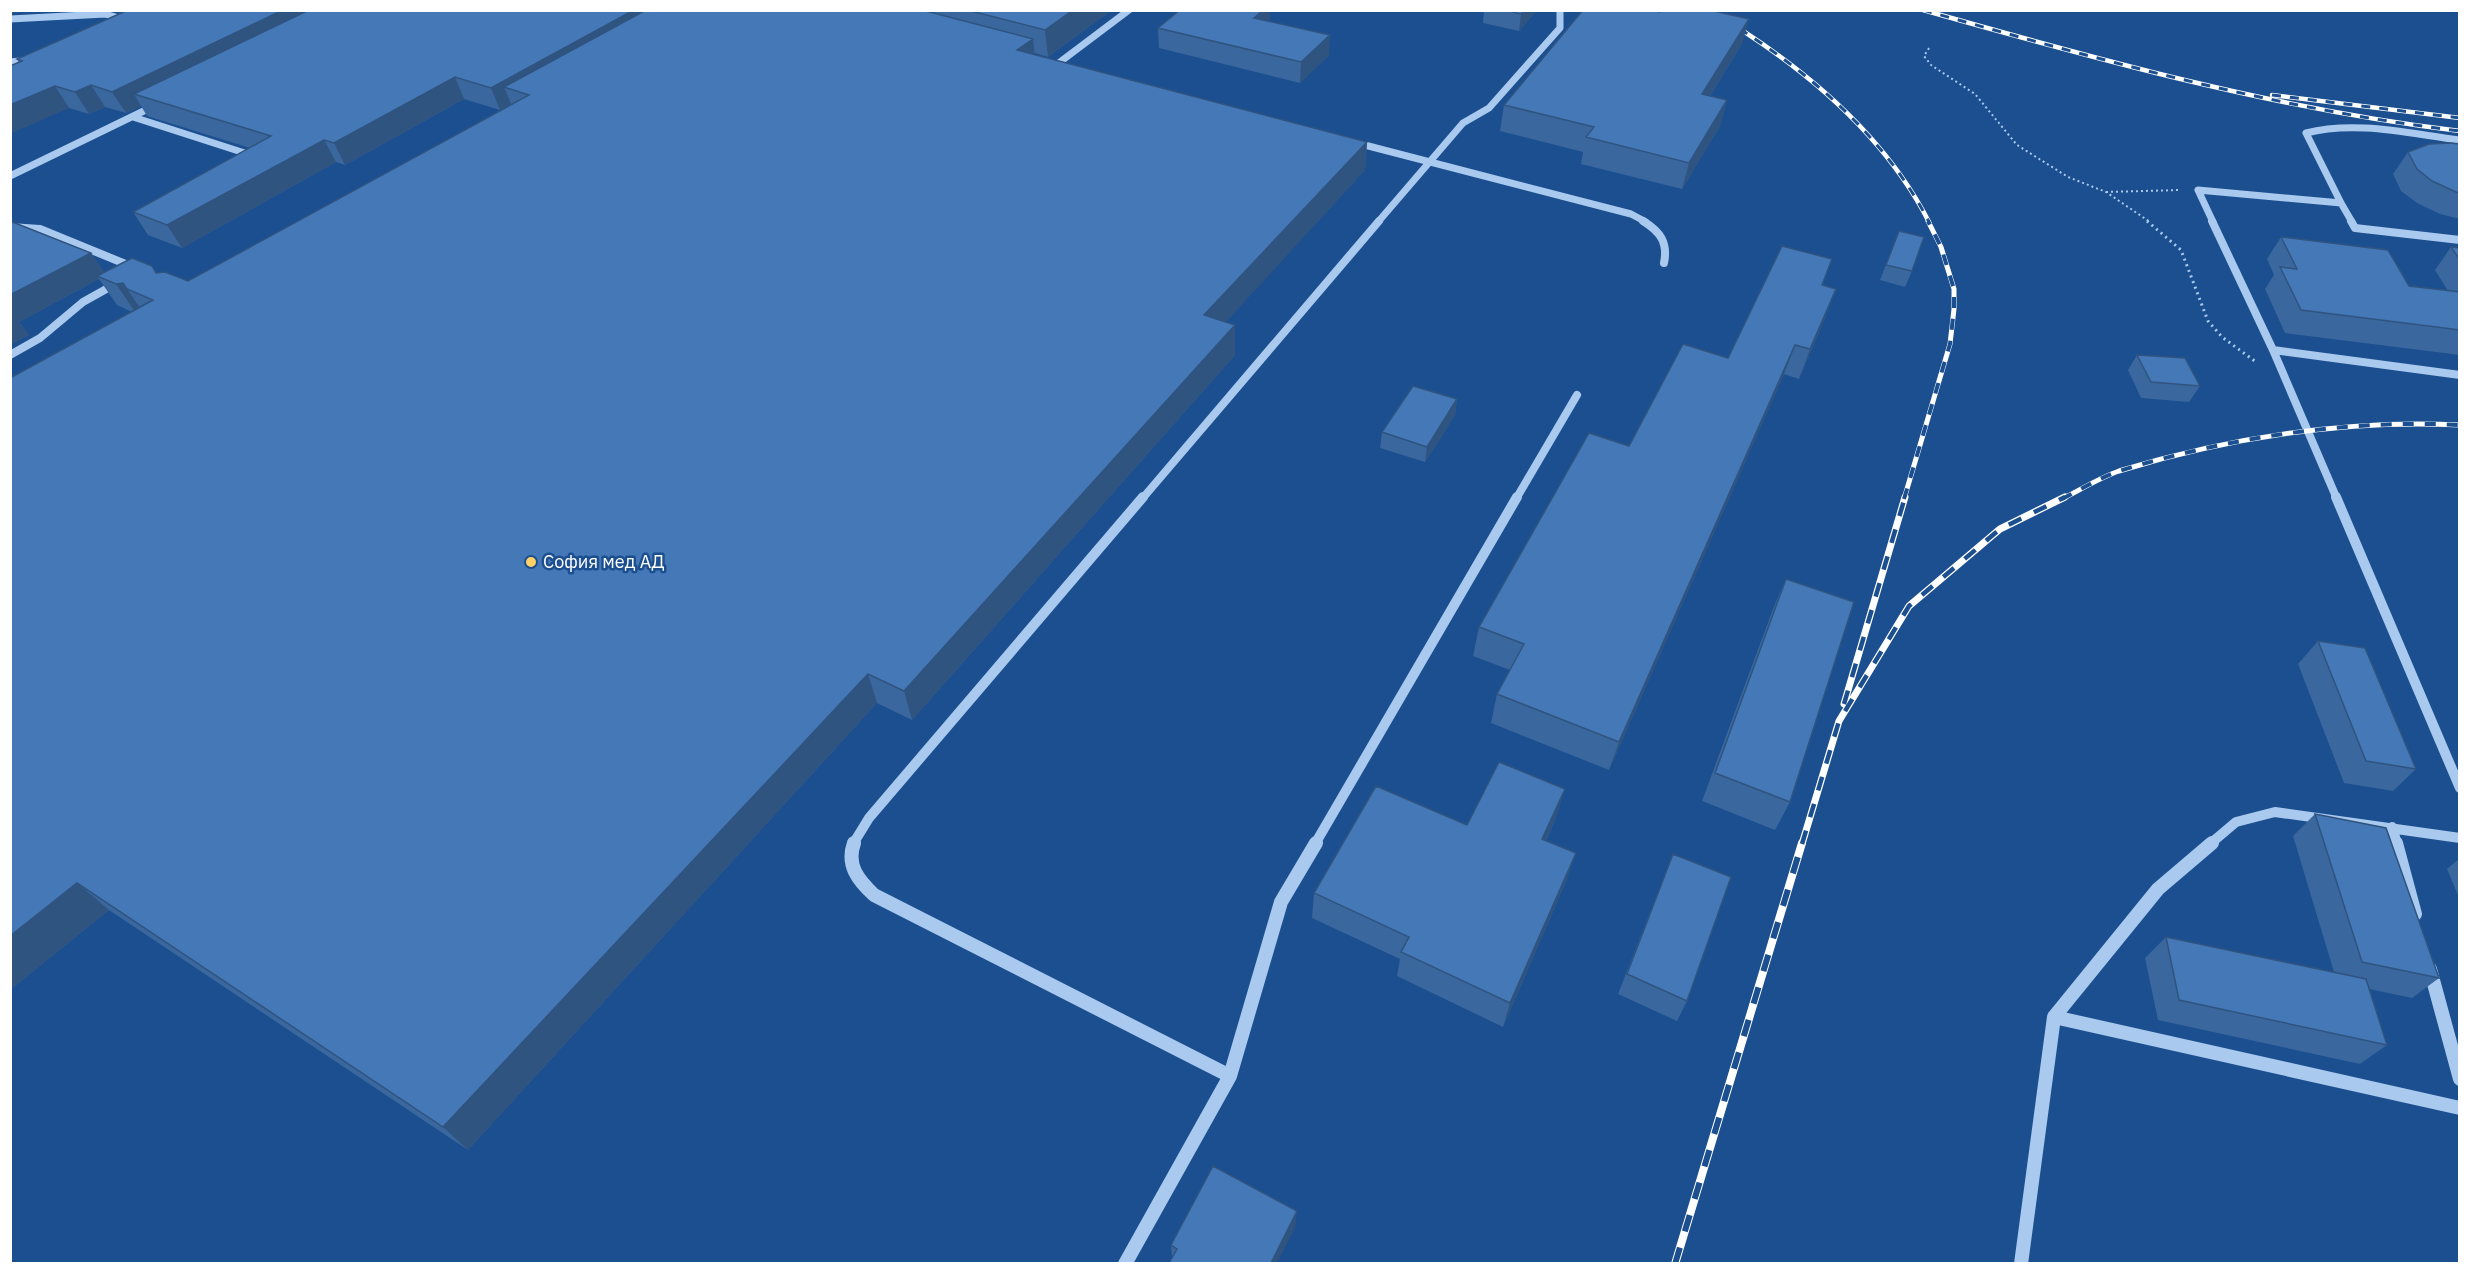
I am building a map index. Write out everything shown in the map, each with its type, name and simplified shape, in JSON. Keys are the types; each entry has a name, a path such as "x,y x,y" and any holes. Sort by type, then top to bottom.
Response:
{"street":[{"path":"1056,65 1129,10"},
{"path":"1230,1076 874,895 855,876 851,868 850,851 857,833 869,818 1463,123 1489,108 1560,28 1560,10"},
{"path":"10,19 105,14 132,21 121,26"},
{"path":"10,62 35,59"},
{"path":"1045,62 1068,68"},
{"path":"10,176 164,101"},
{"path":"133,117 258,157 255,167"},
{"path":"2460,140 2343,128 2306,133 2355,228 2460,240"},
{"path":"1340,138 1631,214 1649,224 1662,236 1668,250 1664,263"},
{"path":"2198,190 2341,203"},
{"path":"2198,190 2273,350 2460,789"},
{"path":"10,227 40,229 128,265 121,281 83,302 40,338 10,355"},
{"path":"2273,350 2460,375"},
{"path":"1125,1263 1230,1076 1281,902 1577,394"},
{"path":"2021,1263 2054,1017 2158,889 2236,822 2274,812 2460,838"},
{"path":"2392,827 2420,930"},
{"path":"2426,953 2460,1079"},
{"path":"2054,1017 2460,1108"}],"path":[{"path":"1929,48 1924,56 1931,64 1975,94 2017,145 2068,177 2106,192 2159,229 2181,250 2208,321 2242,354 2285,379"},
{"path":"2106,192 2198,190"}],"building":[{"path":"128,10 283,10 112,92 91,85 75,92 55,86 10,105 10,66 22,61 17,59"},
{"path":"309,10 634,10 491,88 455,77 334,143 324,140 167,225 133,212 271,136 134,94"},
{"name":"София мед АД","path":"646,10 922,10 1033,39 1017,50 1367,142 1204,315 1235,325 904,691 868,674 443,1127 77,883 10,936 10,378 153,300 127,289 123,283 116,284 97,276 132,258 152,266 156,273 165,272 188,281 529,95 504,87"},
{"path":"967,10 1073,10 1045,30"},
{"path":"1180,10 1263,10 1254,18 1330,35 1301,62 1158,28"},
{"path":"1505,10 1525,10 1521,14"},
{"path":"1583,10 1660,12 1661,10 1709,10 1749,19 1702,94 1727,100 1689,163 1586,137 1594,127 1504,105"},
{"path":"2429,144 2460,144 2460,193 2432,181 2417,169 2408,152"},
{"path":"10,221 91,253 10,295"},
{"path":"1899,231 1924,237 1912,271 1886,265"},
{"path":"2281,237 2388,250 2409,286 2460,292 2460,330 2301,310 2280,267 2297,269"},
{"path":"1782,246 1832,259 1822,285 1836,289 1810,349 1795,345 1619,742 1497,694 1524,644 1479,627 1589,433 1629,446 1683,344 1728,358"},
{"path":"2451,247 2460,248 2460,260"},
{"path":"2137,355 2185,358 2200,386 2151,382"},
{"path":"1413,386 1457,399 1427,447 1382,432"},
{"path":"1786,579 1854,602 1790,802 1715,773"},
{"path":"2318,641 2365,648 2416,769 2366,761"},
{"path":"1499,762 1565,789 1542,839 1576,853 1510,1003 1401,952 1409,937 1314,893 1376,786 1467,825"},
{"path":"2315,814 2386,828 2439,978 2362,962"},
{"path":"1673,854 1731,877 1687,1001 1627,974"},
{"path":"2166,937 2366,979 2387,1045 2179,1000"},
{"path":"1213,1166 1297,1211 1271,1263 1169,1263 1177,1249 1171,1245"}],"railway":[{"path":"1709,10 1773,52 1834,101 1887,157 1910,189 1929,222"},
{"path":"1923,10 2189,81 2323,110 2460,131"},
{"path":"2272,95 2460,118"},
{"path":"1904,499 1950,344 1954,309 1954,289 1941,247 1928,221"},
{"path":"2062,499 2119,471 2160,459 2245,440 2331,428 2374,425 2460,425"},
{"path":"1844,704 1905,497"},
{"path":"1802,844 1839,721 1909,606 2000,529 2065,497"},
{"path":"1675,1264 1802,843"}],"place":[{"name":"София мед АД","path":"531,562"}]}
